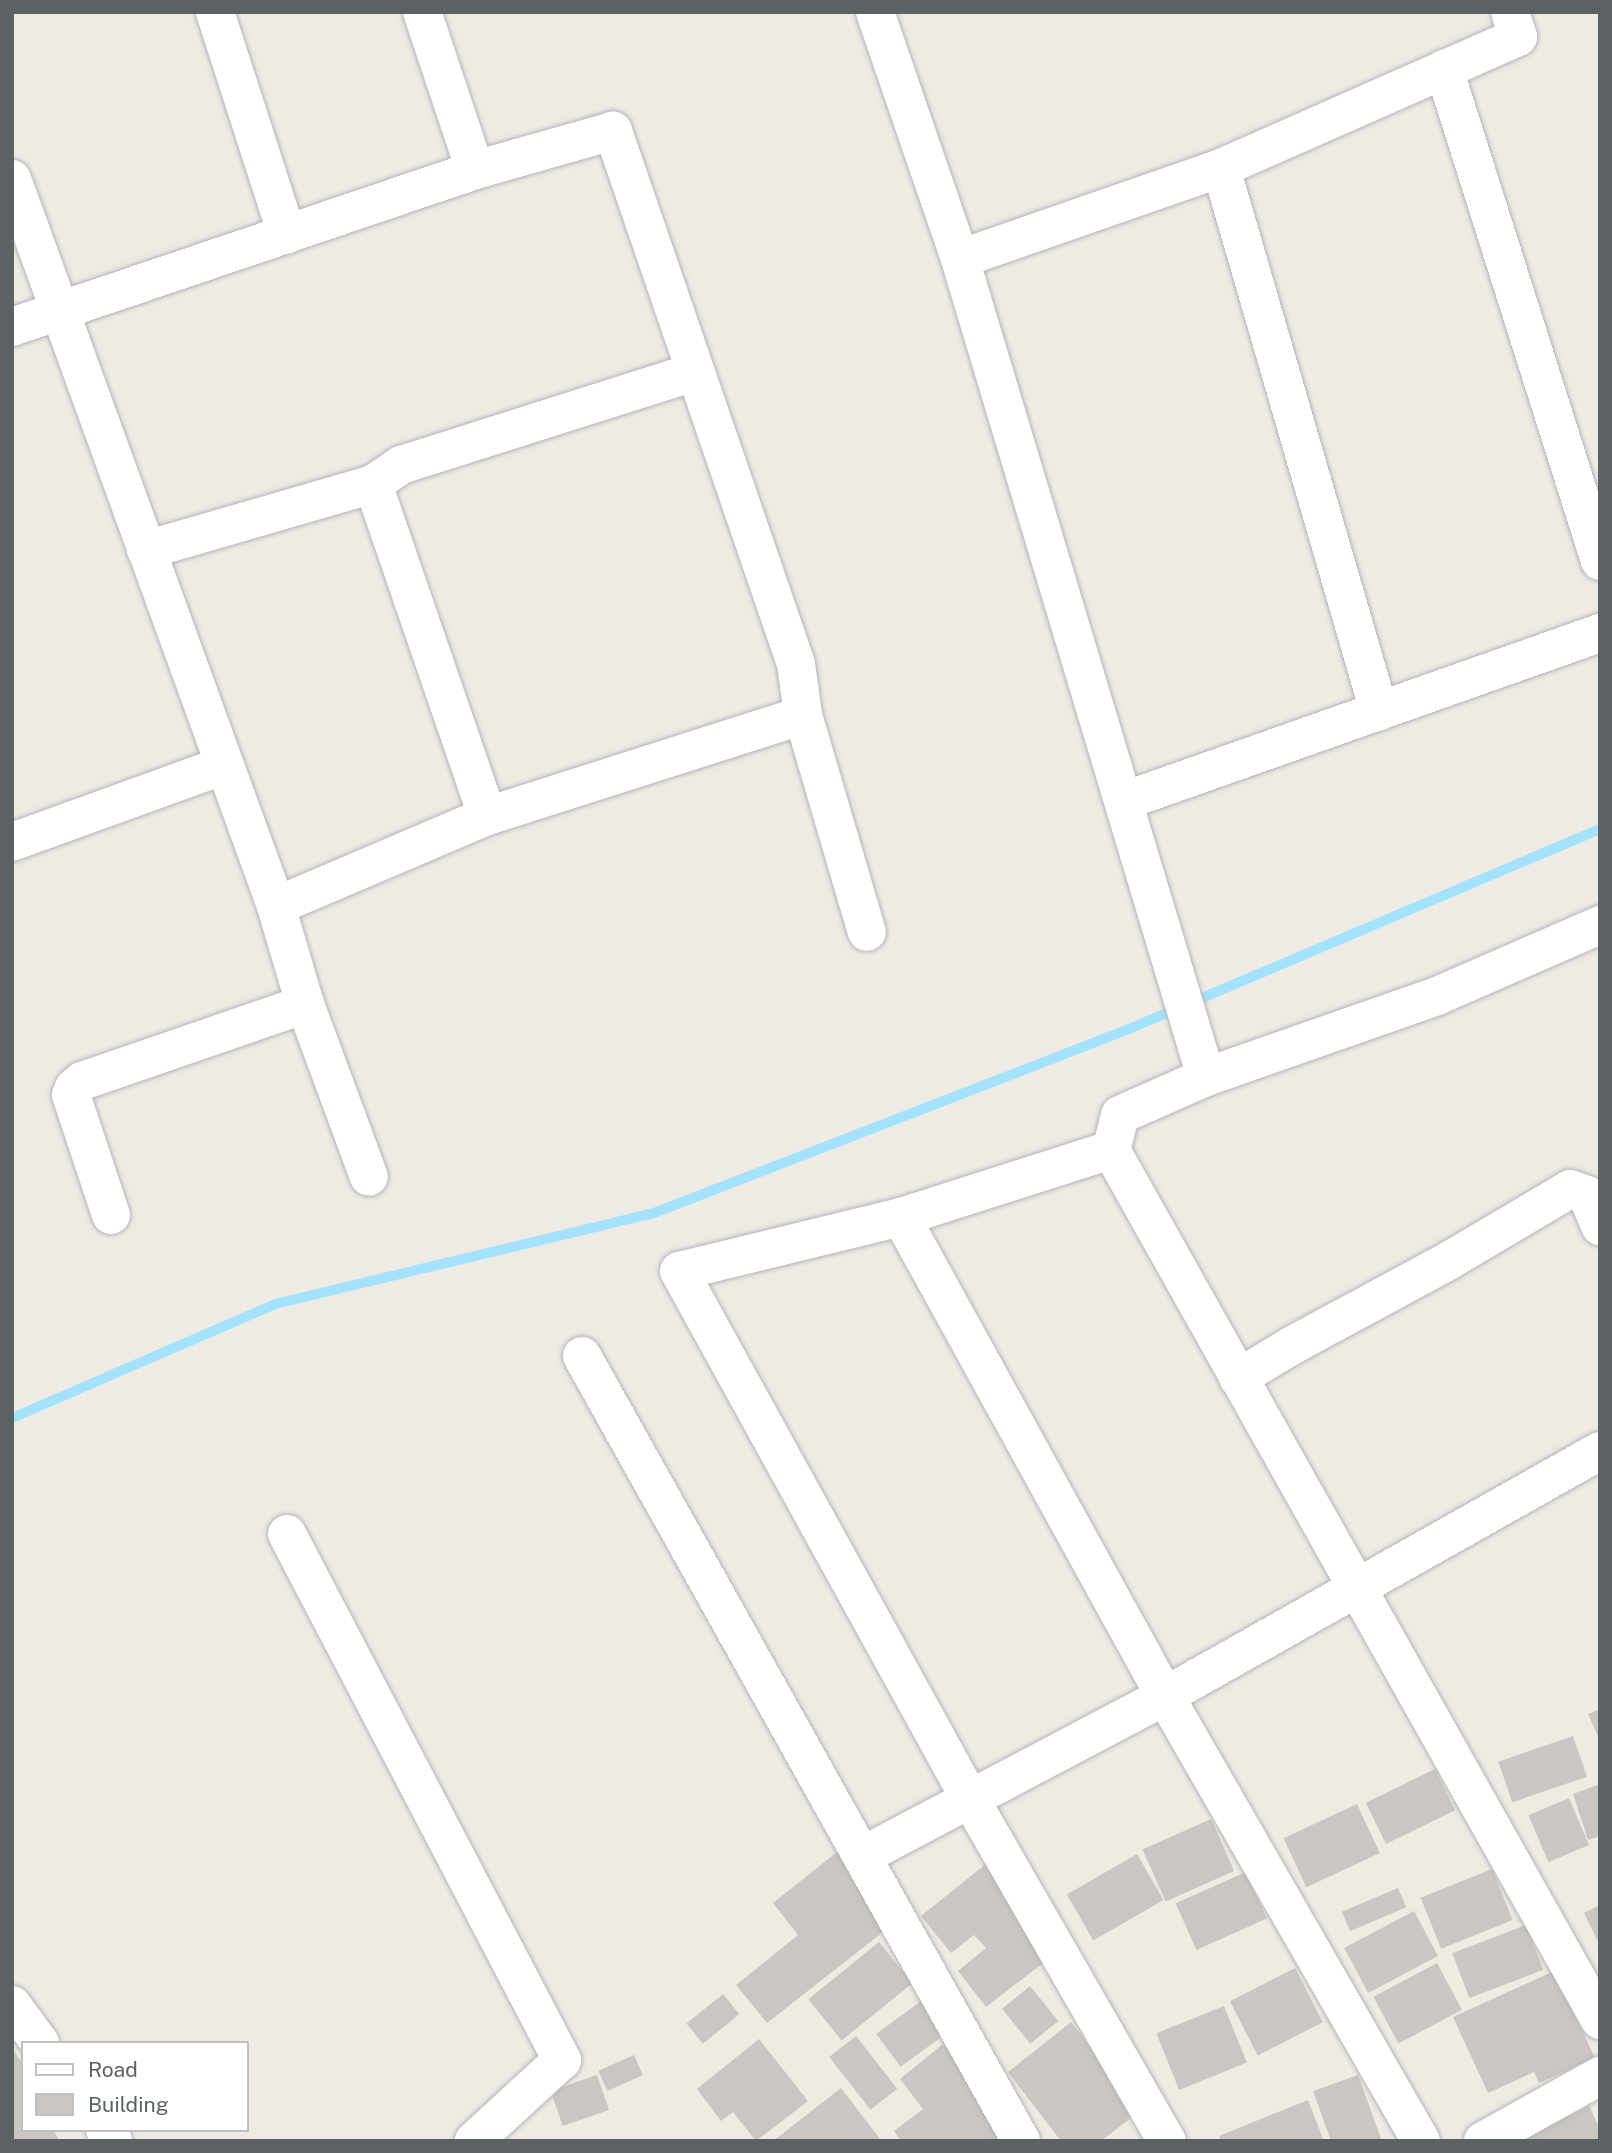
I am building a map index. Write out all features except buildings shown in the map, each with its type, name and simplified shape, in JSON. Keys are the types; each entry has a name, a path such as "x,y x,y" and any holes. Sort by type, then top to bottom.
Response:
{"street":[{"path":"215,12 287,235"},
{"path":"422,12 475,170"},
{"path":"875,12 960,259 1206,1077"},
{"path":"960,259 1221,169 1518,37 1510,12"},
{"path":"1444,69 1600,561"},
{"path":"12,327 475,170 613,131 796,664 803,715 867,932"},
{"path":"1221,169 1379,711"},
{"path":"12,179 62,310 276,906 306,1004 369,1177"},
{"path":"146,550 373,484 401,465 695,372"},
{"path":"373,484 487,816"},
{"path":"1124,802 1600,634"},
{"path":"276,906 487,816 803,715"},
{"path":"12,842 225,765"},
{"path":"1600,925 1437,996 1206,1077 1120,1115 1111,1150 1600,2020"},
{"path":"111,1215 71,1096 74,1088 82,1081 306,1004"},
{"path":"1111,1150 901,1217 679,1271 969,1797 1167,2141"},
{"path":"1238,1378 1450,1261 1570,1189 1587,1195 1600,1226"},
{"path":"901,1217 1165,1696 1421,2141"},
{"path":"582,1356 1021,2141"},
{"path":"862,1856 969,1797 1165,1696 1600,1451"},
{"path":"287,1534 562,2060 474,2141"},
{"path":"12,2005 39,2041"},
{"path":"1483,2141 1600,2076"}],"waterway":[{"path":"12,1418 275,1304 654,1213 1129,1029 1600,829"}]}
